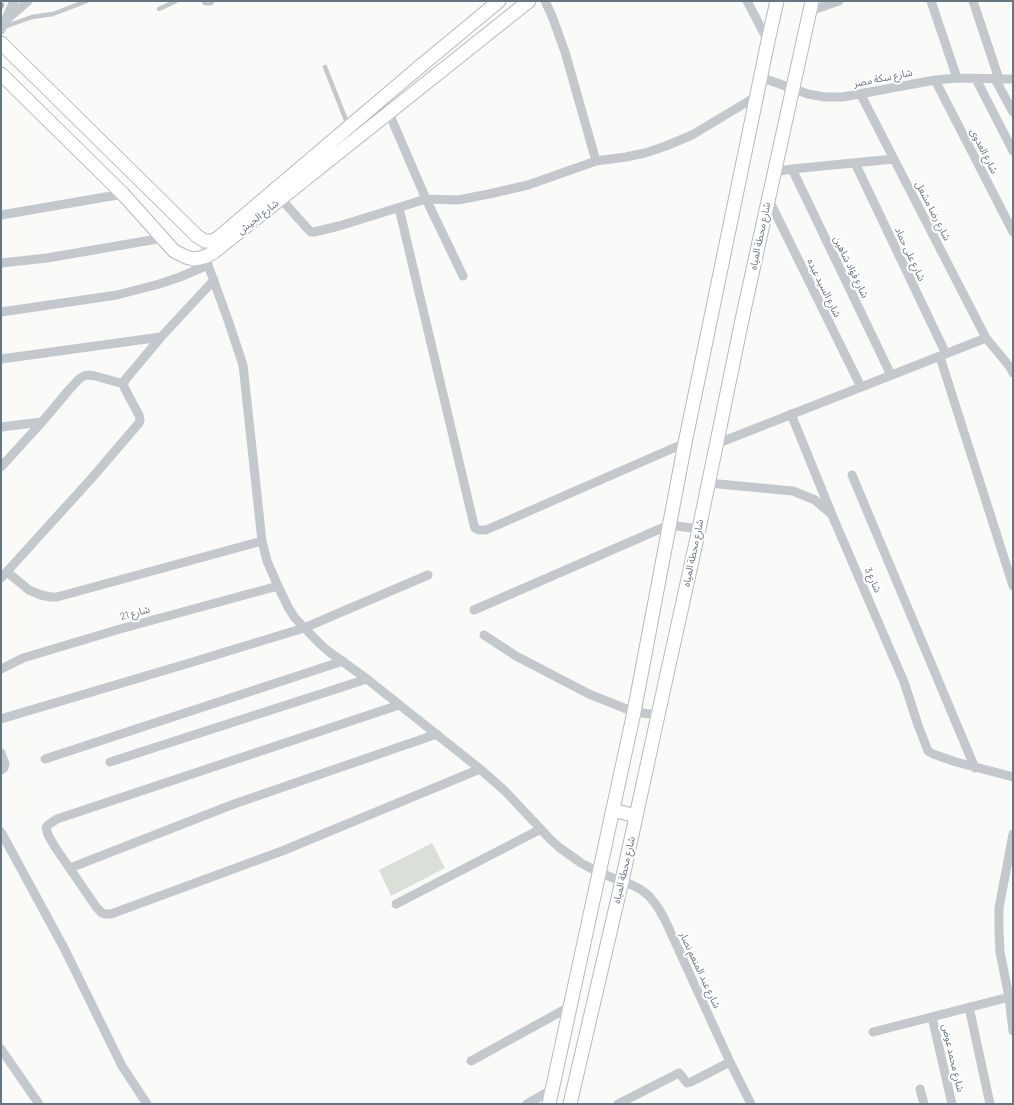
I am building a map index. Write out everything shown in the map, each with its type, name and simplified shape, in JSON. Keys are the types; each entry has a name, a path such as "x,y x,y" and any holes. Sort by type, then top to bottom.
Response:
{"street":[{"path":"3,26 14,1"},
{"path":"3,26 28,1"},
{"name":"شارع الجيش","path":"205,241 212,241 218,238 416,69 499,1"},
{"name":"شارع الجيش","path":"208,261 214,252 529,1"},
{"path":"545,1 565,52 596,161"},
{"path":"747,1 768,41"},
{"path":"550,1104 634,712 685,443 756,96 777,1"},
{"path":"811,6 839,1"},
{"path":"931,1 957,78"},
{"path":"973,1 997,79 1013,112"},
{"name":"شارع محطة المياه","path":"570,1104 622,881 699,529 768,198 811,6"},
{"path":"1,43 197,236 205,241"},
{"path":"416,69 428,82"},
{"path":"1,74 123,194 174,251 186,257 200,258 208,261"},
{"name":"شارع سكة مصر","path":"760,78 808,94 825,97 843,97 935,80 957,78 1013,79"},
{"path":"976,79 1013,151"},
{"name":"شارع العدوى","path":"935,80 1013,232"},
{"name":"شارع رضا مشعل","path":"861,94 986,338 1010,367 1013,373"},
{"path":"281,199 307,228 313,232 339,226 426,199 458,200 489,194 528,185 596,161 645,153 666,146 692,135 756,96"},
{"path":"389,113 426,199 463,276"},
{"path":"774,172 894,159"},
{"name":"شارع على حماد","path":"855,163 943,355 1013,586"},
{"name":"شارع فؤاد شاهين","path":"792,169 891,375"},
{"path":"1,215 123,194"},
{"name":"شارع السيد عبده","path":"768,198 861,387"},
{"path":"399,208 475,528 479,530 486,530 685,443"},
{"path":"1,263 47,258 163,238"},
{"name":"شارع عبد المنعم نصار","path":"205,241 208,261 243,365 262,541 267,561 288,607 304,628 328,651 367,679 480,769 505,791 550,839 569,855 600,873 640,889 649,896 665,920 730,1062 751,1104"},
{"path":"1,312 117,294 159,284 180,277 208,261"},
{"path":"214,280 161,337 125,380 124,384 126,391 139,415 139,423 91,479 4,575 41,595 57,597 262,541"},
{"path":"1,359 161,337"},
{"path":"716,444 986,338"},
{"path":"1,467 79,379 88,375 124,384"},
{"name":"شارع 3","path":"791,414 835,522 904,682 927,749 933,754 975,768"},
{"path":"1,427 42,422"},
{"path":"852,474 975,768 1013,777"},
{"path":"708,483 793,491 815,500 827,510 835,522"},
{"path":"474,610 669,525 699,529"},
{"path":"1,719 304,628 428,575"},
{"name":"شارع 21","path":"1,669 23,658 120,629 278,586"},
{"path":"484,635 516,656 589,694 634,712 658,716"},
{"path":"45,759 343,661"},
{"path":"110,762 367,679"},
{"path":"399,705 53,821 46,828 48,835 97,908 102,913 108,915 282,850 480,769"},
{"path":"70,868 234,804 437,734"},
{"path":"1,753 5,764 4,768 1,770"},
{"path":"613,810 636,816"},
{"path":"396,904 541,829"},
{"path":"1,832 64,948 122,1066 147,1104"},
{"path":"1013,834 999,908 1000,952 1011,997 1013,1031"},
{"path":"873,1032 1011,997"},
{"path":"471,1061 571,1006"},
{"path":"969,1007 990,1104"},
{"name":"شارع محمد عوض","path":"932,1017 952,1104"},
{"path":"1,1050 39,1104"},
{"path":"618,1104 679,1073 687,1083 730,1062"},
{"path":"527,1104 553,1088"},
{"path":"920,1089 924,1104"}],"lane":[{"path":"3,26 32,17 53,14 87,1"},
{"path":"159,8 176,1"},
{"path":"325,67 348,127"}],"shaded area":[{"path":"432,843 445,868 391,896 379,870"}],"railway":[{"path":"1,9 4,1"}]}
